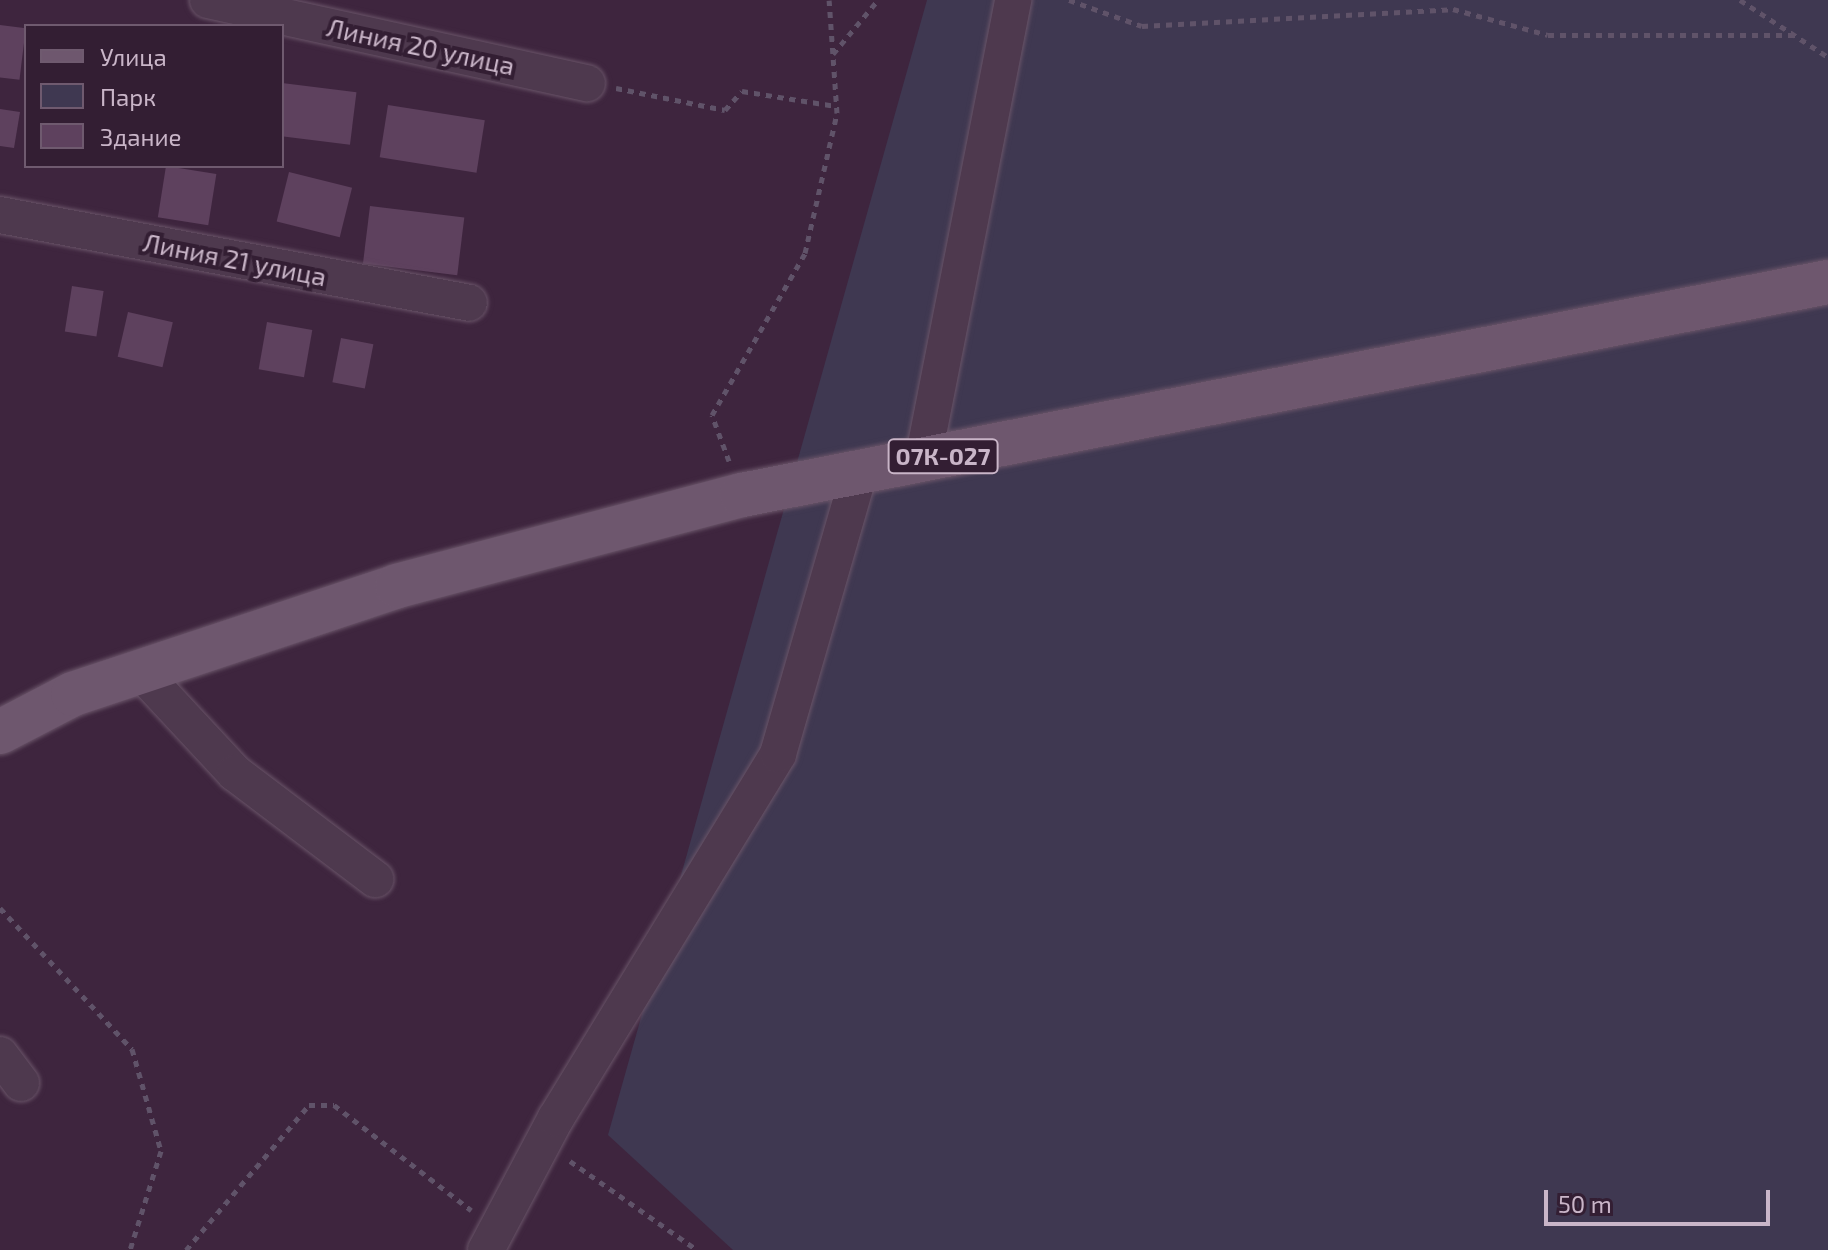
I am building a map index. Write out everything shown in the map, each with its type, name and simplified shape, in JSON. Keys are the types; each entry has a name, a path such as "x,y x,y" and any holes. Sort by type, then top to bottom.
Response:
{"main road":[{"name":"07К-027","path":"0,732 73,694 397,586 742,495 1828,282"}],"street":[{"name":"Линия 20 улица","path":"208,0 587,83"},
{"path":"923,460 1013,0"},
{"name":"Линия 21 улица","path":"0,215 469,303"},
{"path":"491,1240 544,1142 778,754 859,473"},
{"path":"141,672 235,773 375,879"}],"path":[{"path":"742,495 712,415 805,253 836,106 829,0"},
{"path":"833,55 878,0"},
{"path":"1069,0 1142,26 1453,9 1548,35 1794,35"},
{"path":"1740,0 1828,57"},
{"path":"587,83 725,110 742,91 836,106"},
{"path":"0,908 132,1049 161,1151 130,1250"},
{"path":"186,1250 309,1105 334,1105 491,1240"},
{"path":"544,1142 697,1250"}],"green space":[{"path":"927,0 1828,0 1828,1250 733,1250 608,1135"}],"building":[{"path":"0,25 24,28 19,80 0,77"},
{"path":"284,83 356,92 350,145 284,137"},
{"path":"388,105 485,120 477,173 380,157"},
{"path":"0,109 20,112 14,148 0,146"},
{"path":"166,168 216,174 208,225 158,217"},
{"path":"289,172 352,188 340,237 277,221"},
{"path":"370,206 464,218 457,275 363,264"},
{"path":"72,286 104,291 96,336 65,331"},
{"path":"128,312 173,322 162,367 118,357"},
{"path":"267,322 312,330 304,377 259,369"},
{"path":"341,338 373,344 365,388 332,382"}]}
